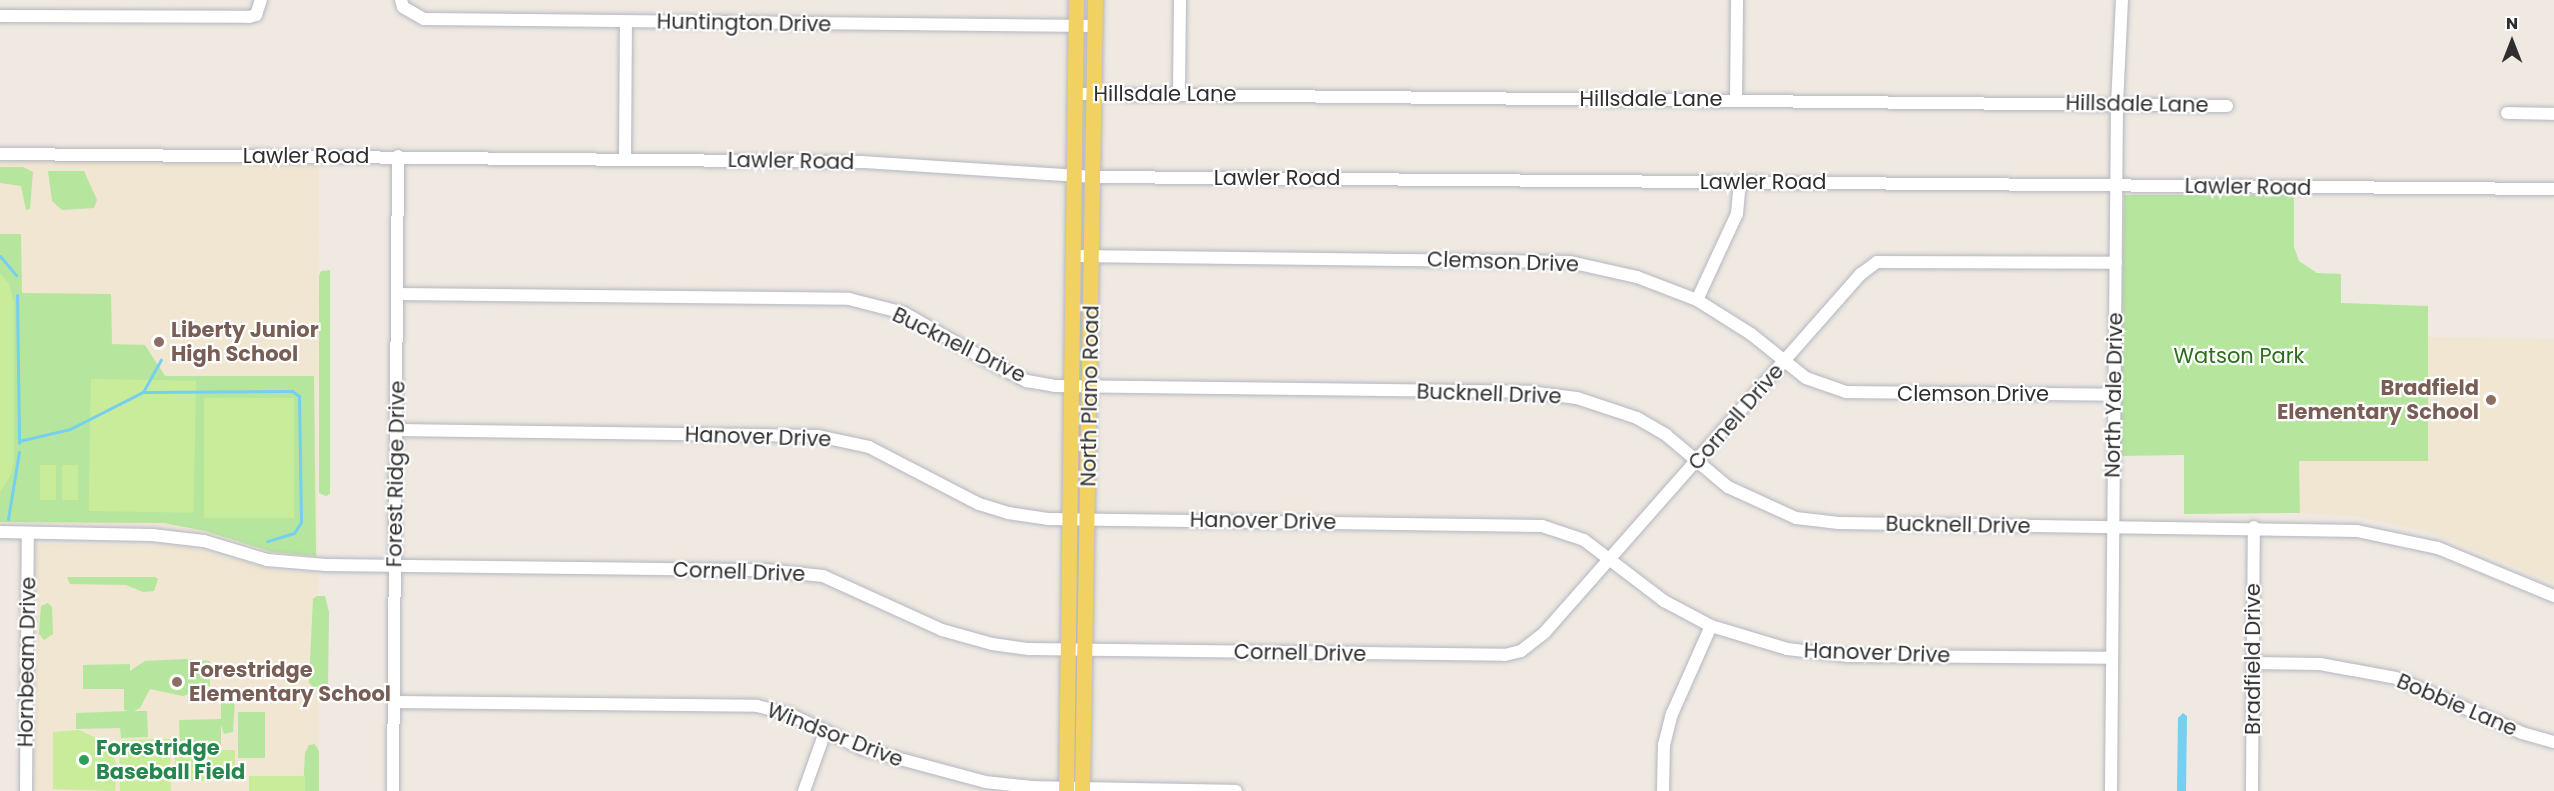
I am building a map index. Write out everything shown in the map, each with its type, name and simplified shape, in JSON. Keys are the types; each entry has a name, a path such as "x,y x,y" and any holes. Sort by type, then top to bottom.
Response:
{"main road":[{"name":"North Plano Road","path":"1066,789 1076,176 1076,0"},
{"name":"North Plano Road","path":"1082,790 1096,93 1095,0"}],"street":[{"path":"0,16 256,15 261,0"},
{"name":"Huntington Drive","path":"401,0 403,7 424,19 1095,26"},
{"path":"1179,94 1180,0"},
{"path":"1736,100 1737,0"},
{"name":"North Yale Drive","path":"2111,791 2117,105 2122,0"},
{"path":"625,159 626,22"},
{"name":"Hillsdale Lane","path":"1076,94 2227,106"},
{"path":"2507,113 2554,114"},
{"name":"Lawler Road","path":"0,154 398,156 932,164 1000,173 1093,177 2554,189"},
{"name":"Forest Ridge Drive","path":"393,791 398,156"},
{"path":"1696,300 1737,214 1740,182"},
{"name":"Clemson Drive","path":"1074,256 1570,261 1637,277 1696,300 1737,324 1806,378 1846,392 2114,395"},
{"name":"Cornell Drive","path":"0,532 152,535 204,541 267,560 326,565 765,570 823,576 942,630 992,644 1068,651 1505,655 1535,642 1698,461 1861,274 1877,262 2116,263"},
{"name":"Bucknell Drive","path":"398,294 849,299 904,313 1027,381 1071,387 1529,392 1577,398 1637,417 1698,461 1728,487 1796,518 1839,524 2254,527 2357,531 2438,548 2554,596"},
{"name":"Hanover Drive","path":"397,430 818,436 869,447 951,493 1008,513 1069,519 1542,526 1564,530 1611,558 1664,601 1712,626 1747,639 1810,654 2112,658"},
{"name":"Bradfield Drive","path":"2252,791 2254,527"},
{"name":"Hornbeam Drive","path":"26,791 28,533"},
{"path":"1663,791 1664,745 1672,714 1712,626"},
{"name":"Bobbie Lane","path":"2253,663 2320,664 2396,678 2522,733 2554,742"},
{"name":"Windsor Drive","path":"395,702 757,706 776,709 825,732 927,769 985,782 1082,790 1236,791"},
{"path":"804,791 825,732"}],"shaded area":[{"name":"Liberty Junior High School","path":"319,160 318,558 267,552 205,533 163,525 0,523 0,161"},
{"name":"Bradfield Elementary School","path":"2427,337 2554,339 2554,583 2433,533 2355,516 2300,513 2299,461 2428,461"},
{"name":"Forestridge Elementary School","path":"36,544 181,546 276,570 318,573 319,791 34,791"}],"green space":[{"path":"0,167 23,167 33,172 30,209 26,210 21,186 0,183"},
{"path":"48,171 84,171 97,200 94,208 62,210 52,201"},
{"name":"Watson Park","path":"2124,195 2294,195 2294,247 2299,261 2317,273 2341,274 2341,303 2428,306 2428,461 2299,461 2300,513 2184,514 2184,455 2120,456"},
{"path":"0,234 21,234 22,293 111,294 112,344 145,345 165,376 314,376 316,556 272,552 205,531 164,523 0,522"},
{"path":"330,270 330,494 326,496 319,493 319,276 321,271"},
{"path":"0,273 9,284 14,303 14,458 12,473 0,492"},
{"path":"91,379 196,381 194,513 89,511"},
{"path":"204,398 294,398 294,518 204,518"},
{"path":"40,465 56,465 56,500 40,500"},
{"path":"62,465 78,465 78,500 62,500"},
{"path":"67,577 155,577 158,579 154,591 143,592 126,585 70,584"},
{"path":"317,596 325,596 329,612 328,686 325,691 314,689 309,682 313,599"},
{"path":"48,603 52,607 53,634 44,640 39,634 41,606"},
{"path":"187,659 210,661 210,686 199,686 199,691 183,696 150,689 140,708 134,711 147,711 148,737 121,738 120,728 76,729 76,713 129,711 124,710 124,689 83,689 83,665 130,664 130,671 145,661"},
{"path":"235,699 233,732 224,734 221,725 221,749 180,749 179,720 221,719 221,702"},
{"path":"238,712 265,712 265,758 238,758"},
{"name":"Forestridge Baseball Field","path":"79,730 105,742 113,754 117,766 115,791 53,789 53,732"},
{"path":"170,739 171,791 120,791 119,740"},
{"path":"315,744 319,751 319,791 303,791 305,753 309,745"},
{"path":"175,750 235,750 235,781 175,781"},
{"path":"249,776 305,776 305,791 249,791"}],"water":[{"path":"2183,713 2187,716 2186,791 2177,791 2178,718"}],"waterway":[{"path":"0,256 16,275"},
{"path":"17,295 19,443"},
{"path":"19,441 70,429 143,392 161,360"},
{"path":"143,392 292,391 299,396 301,522 294,533 267,541"},
{"path":"8,519 19,452"}],"place":[{"name":"Liberty Junior High School","path":"159,342"},
{"name":"Bradfield Elementary School","path":"2491,400"},
{"name":"Forestridge Elementary School","path":"177,682"},
{"name":"Forestridge Baseball Field","path":"84,760"}]}
